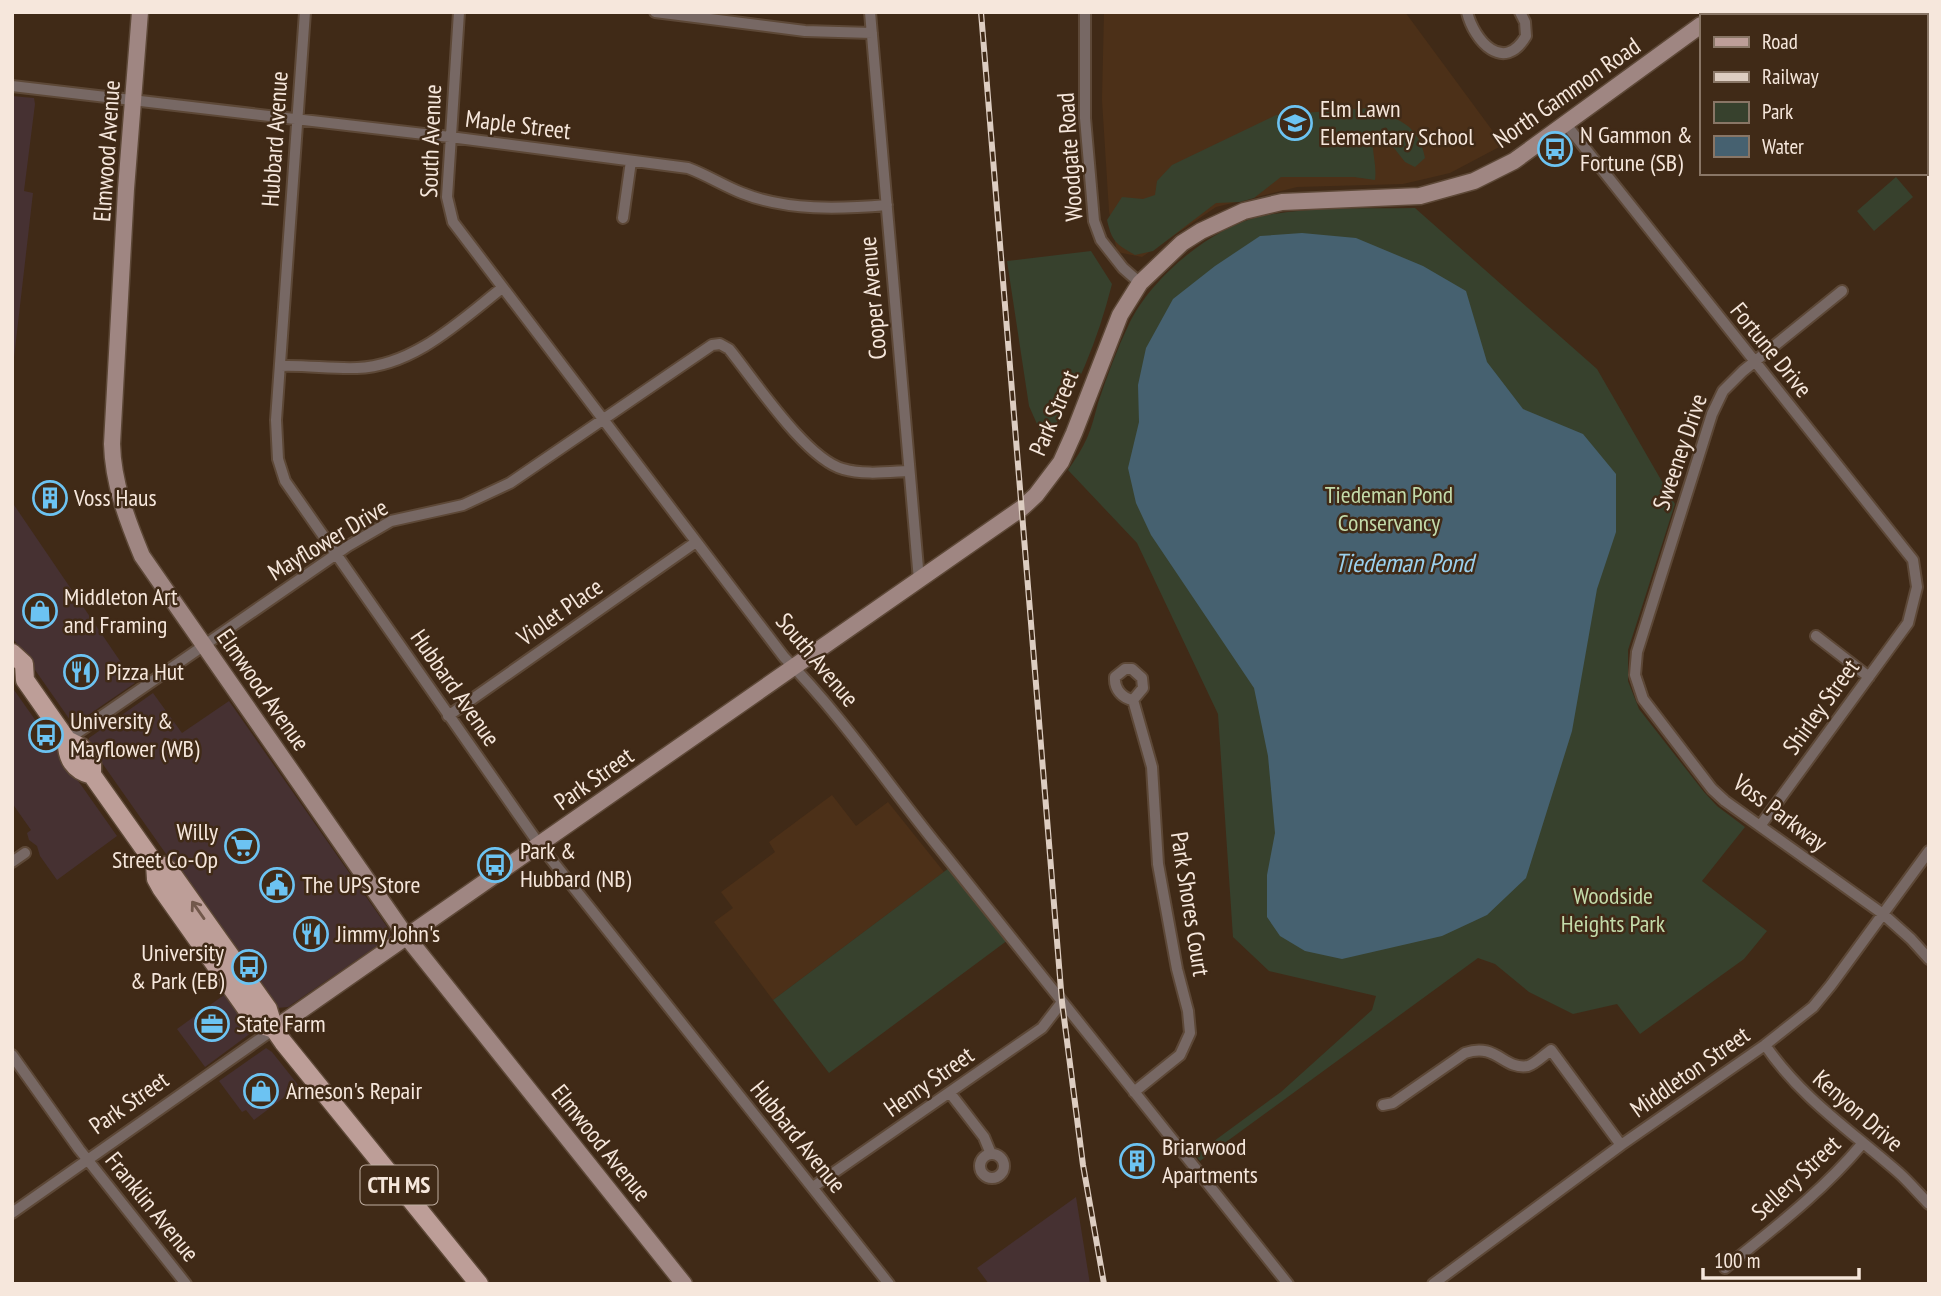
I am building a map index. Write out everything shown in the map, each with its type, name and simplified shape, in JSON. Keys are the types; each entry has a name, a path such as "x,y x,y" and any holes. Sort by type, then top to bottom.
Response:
{"main road":[{"name":"Elmwood Avenue","path":"140,12 112,458 125,516 142,556 406,936 684,1284"},
{"name":"North Gammon Road","path":"1120,315 1140,283 1182,243 1201,231 1244,211 1282,202 1420,196 1463,185 1514,161 1700,26"},
{"name":"Park Street","path":"274,1029 1013,515 1036,495 1060,462 1120,315"},
{"name":"CTH MS","path":"12,653 18,656 24,665 19,678 67,740 88,754 92,775 155,864 157,882 255,1020 274,1029 317,1087 479,1284"}],"street":[{"name":"Hubbard Avenue","path":"304,12 276,420 280,469 285,481 539,844 889,1284"},
{"name":"South Avenue","path":"459,12 447,197 453,222 696,542 1288,1284"},
{"path":"654,12 805,31 872,33"},
{"name":"Cooper Avenue","path":"870,12 919,580"},
{"name":"Woodgate Road","path":"1085,12 1085,118 1094,222 1101,240 1123,268 1140,283"},
{"path":"1467,12 1478,38 1490,50 1502,53 1517,48 1526,36 1525,22 1520,12"},
{"name":"Maple Street","path":"12,86 450,137 688,168 742,193 780,203 826,208 887,205"},
{"name":"Fortune Drive","path":"1565,123 1913,560 1917,587 1911,612"},
{"path":"623,218 631,161"},
{"path":"281,366 357,368 404,356 440,336 502,288"},
{"name":"Sweeney Drive","path":"1635,676 1637,652 1712,414 1724,391 1842,291"},
{"name":"Mayflower Drive","path":"67,740 337,554 391,521 463,505 509,483 712,345 720,344 729,349 804,443 826,462 845,470 908,471"},
{"name":"Violet Place","path":"448,716 696,542"},
{"name":"Shirley Street","path":"1760,826 1909,623 1911,612"},
{"path":"1815,636 1869,677"},
{"name":"Voss Parkway","path":"1635,676 1643,699 1725,802 1883,914 1929,959"},
{"name":"Park Shores Court","path":"1133,700 1152,767 1158,864 1177,969 1188,1011 1190,1033 1180,1055 1134,1092"},
{"name":"Middleton Street","path":"1433,1284 1621,1145 1765,1045 1813,1007 1929,851"},
{"path":"12,862 25,853"},
{"name":"Henry Street","path":"813,1187 1042,1028 1062,1002"},
{"name":"Park Street","path":"12,1213 274,1029"},
{"name":"Kenyon Drive","path":"1765,1045 1804,1094 1900,1174 1929,1204"},
{"path":"1383,1105 1394,1102 1472,1050 1482,1049 1514,1065 1529,1066 1551,1051 1621,1145"},
{"name":"Franklin Avenue","path":"12,1055 88,1160 186,1284"},
{"path":"950,1093 984,1137 991,1154"},
{"name":"Sellery Street","path":"1725,1268 1808,1201 1837,1174 1862,1143"}],"shaded area":[{"name":"Elm Lawn Elementary School","path":"1104,12 1405,12 1503,145 1450,173 1403,184 1297,187 1216,207 1142,257 1117,252 1109,211 1102,100"},
{"path":"12,96 34,98 35,104 24,191 33,193 12,375"},
{"path":"12,502 135,683 78,722 70,720 12,637"},
{"path":"12,687 117,836 57,880 40,856 37,846 29,840 27,833 31,830 12,803"},
{"path":"153,693 182,733 229,701 390,931 390,937 288,1007 277,1008 270,1002 88,743 89,738"},
{"path":"832,795 856,826 888,802 944,872 773,1000 714,922 733,908 721,892 775,852 769,842"},
{"path":"228,992 251,1027 251,1033 205,1067 177,1029"},
{"path":"266,1048 299,1086 254,1120 246,1110 242,1112 219,1081"},
{"path":"1076,1197 1090,1284 989,1284 977,1268"}],"green space":[{"path":"1369,108 1406,124 1418,137 1425,158 1415,167 1405,162 1394,148 1373,140 1375,180 1354,177 1281,177 1254,198 1240,202 1216,203 1153,251 1135,255 1113,238 1107,220 1122,197 1143,199 1155,195 1157,181 1172,165 1276,115"},
{"path":"1896,177 1913,197 1874,231 1857,211"},
{"name":"Tiedeman Pond","path":"1415,208 1597,369 1675,504 1628,650 1628,681 1639,709 1704,792 1717,806 1745,827 1702,881 1767,931 1744,959 1640,1034 1617,1004 1573,1014 1529,992 1495,964 1478,958 1200,1161 1195,1155 1281,1092 1372,1010 1376,996 1269,971 1233,937 1218,714 1137,543 1068,470 1089,434 1120,343 1139,307 1167,273 1203,243 1223,231 1262,216 1319,209"},
{"path":"1091,251 1112,284 1085,366 1067,405 1045,442 1029,406 1007,261"},
{"path":"953,865 1012,937 829,1073 773,1000"}],"water":[{"name":"Tiedeman Pond","path":"1302,233 1356,238 1423,266 1466,291 1487,362 1523,409 1583,434 1616,474 1616,532 1597,589 1572,731 1526,878 1487,915 1442,936 1342,959 1305,951 1280,936 1267,917 1267,875 1275,833 1268,756 1254,688 1151,535 1136,503 1128,468 1139,422 1138,385 1146,348 1173,299 1260,236"}],"railway":[{"path":"981,12 1062,1002 1083,1165 1104,1284"}],"place":[{"name":"Elm Lawn Elementary School","path":"1295,123"},
{"name":"N Gammon & Fortune (SB)","path":"1555,149"},
{"name":"Voss Haus","path":"50,498"},
{"name":"Middleton Art and Framing","path":"40,611"},
{"name":"Pizza Hut","path":"81,672"},
{"name":"University & Mayflower (WB)","path":"46,735"},
{"name":"Willy Street Co-Op","path":"242,846"},
{"name":"Park & Hubbard (NB)","path":"495,865"},
{"name":"The UPS Store","path":"277,885"},
{"name":"Jimmy John's","path":"311,934"},
{"name":"University & Park (EB)","path":"249,967"},
{"name":"State Farm","path":"212,1024"},
{"name":"Arneson's Repair","path":"261,1091"},
{"name":"Briarwood Apartments","path":"1137,1161"}],"park label":[{"name":"Tiedeman Pond Conservancy","path":"1389,509"},
{"name":"Woodside Heights Park","path":"1613,910"}]}
